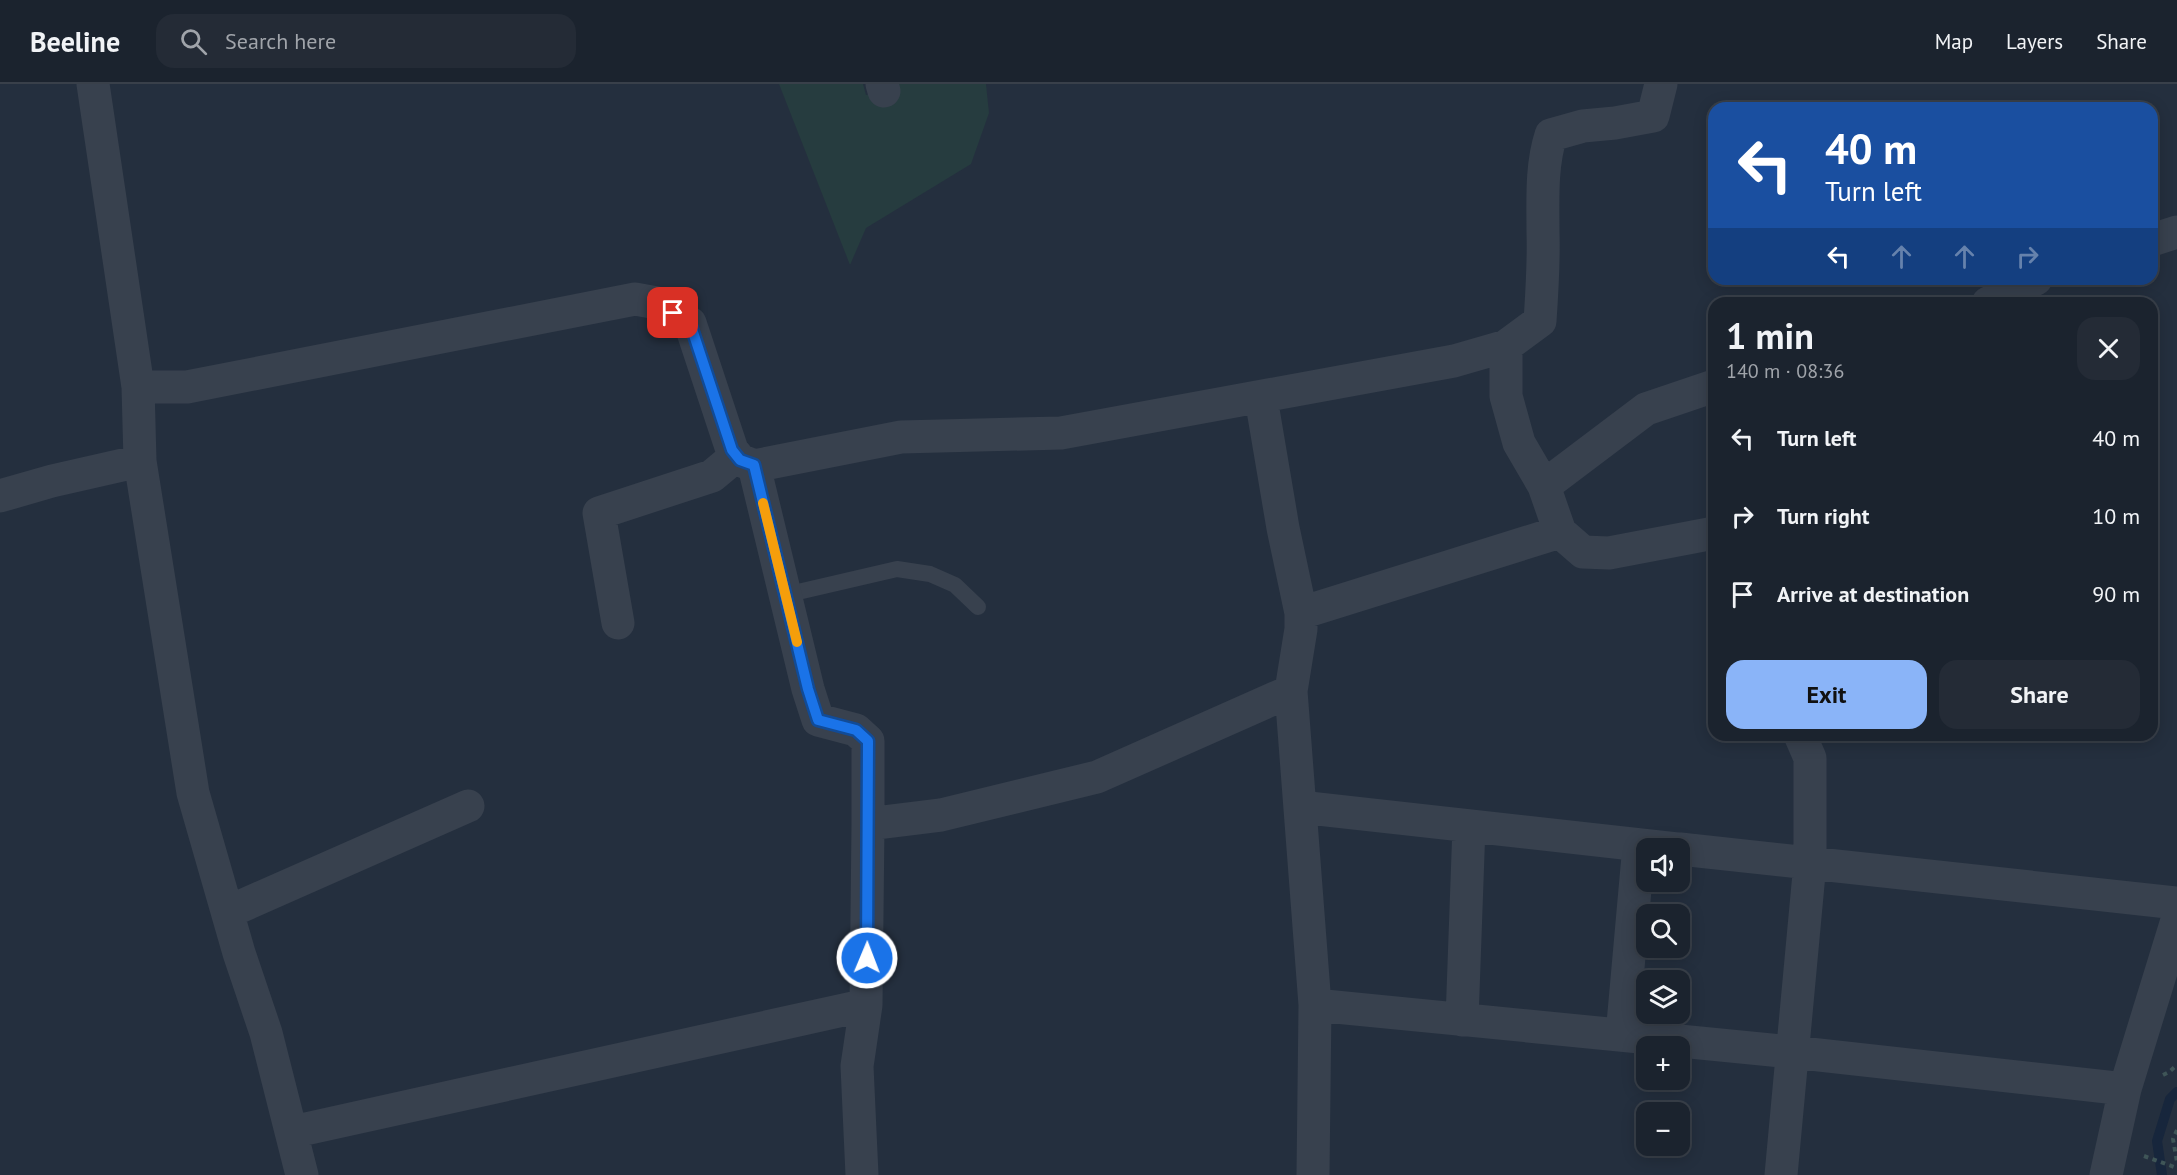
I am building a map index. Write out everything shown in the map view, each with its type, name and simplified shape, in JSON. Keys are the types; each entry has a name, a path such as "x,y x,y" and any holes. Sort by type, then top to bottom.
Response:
{"street":[{"path":"93,84 138,387 140,461 193,793 266,1033 302,1175"},
{"path":"618,623 599,513 712,476 745,461 901,437 1061,434 1454,361 1506,346 1540,321 1543,277 1543,191 1546,148 1551,135 1583,126 1653,116 1661,84"},
{"path":"2158,238 2177,232"},
{"path":"2000,297 2024,285"},
{"path":"138,387 187,387 635,299 657,303 690,323 732,450 745,461 785,595 818,720 856,730 868,741 866,1005 857,1066 862,1175"},
{"path":"1506,346 1506,396 1519,442 1544,486 1560,532 1583,552 1609,553 1708,534"},
{"path":"1544,486 1646,409 1708,388"},
{"path":"1261,398 1283,528 1301,613 1301,629 1291,691 1315,1005 1312,1175"},
{"path":"0,496 52,481 140,461"},
{"path":"1301,613 1560,532"},
{"path":"868,824 941,815 1097,777 1291,691"},
{"path":"1781,1175 1810,863 1810,758 1803,741"},
{"path":"228,912 468,806"},
{"path":"1300,807 1636,845"},
{"path":"1462,1020 1469,826"},
{"path":"1690,850 2177,903"},
{"path":"1622,1035 1636,879"},
{"path":"2106,1175 2125,1089 2177,920"},
{"path":"292,1132 866,1005"},
{"path":"1315,1005 1792,1052 2125,1089"}],"lane":[{"path":"785,595 897,569 930,574 955,585 978,607"}],"path":[{"path":"2177,1130 2173,1138 2177,1162"},
{"path":"2145,1157 2174,1167"}],"green space":[{"path":"779,84 863,84 866,95 884,91 897,84 986,84 989,113 971,164 866,228 850,265"}],"waterway":[{"path":"2162,1175 2157,1141 2170,1099 2177,1092"}],"slow traffic":[{"path":"763,503 797,642"}],"route":[{"path":"673,313 690,323 732,450 740,460 754,465 808,689 818,720 856,730 868,741 867,958"}]}
